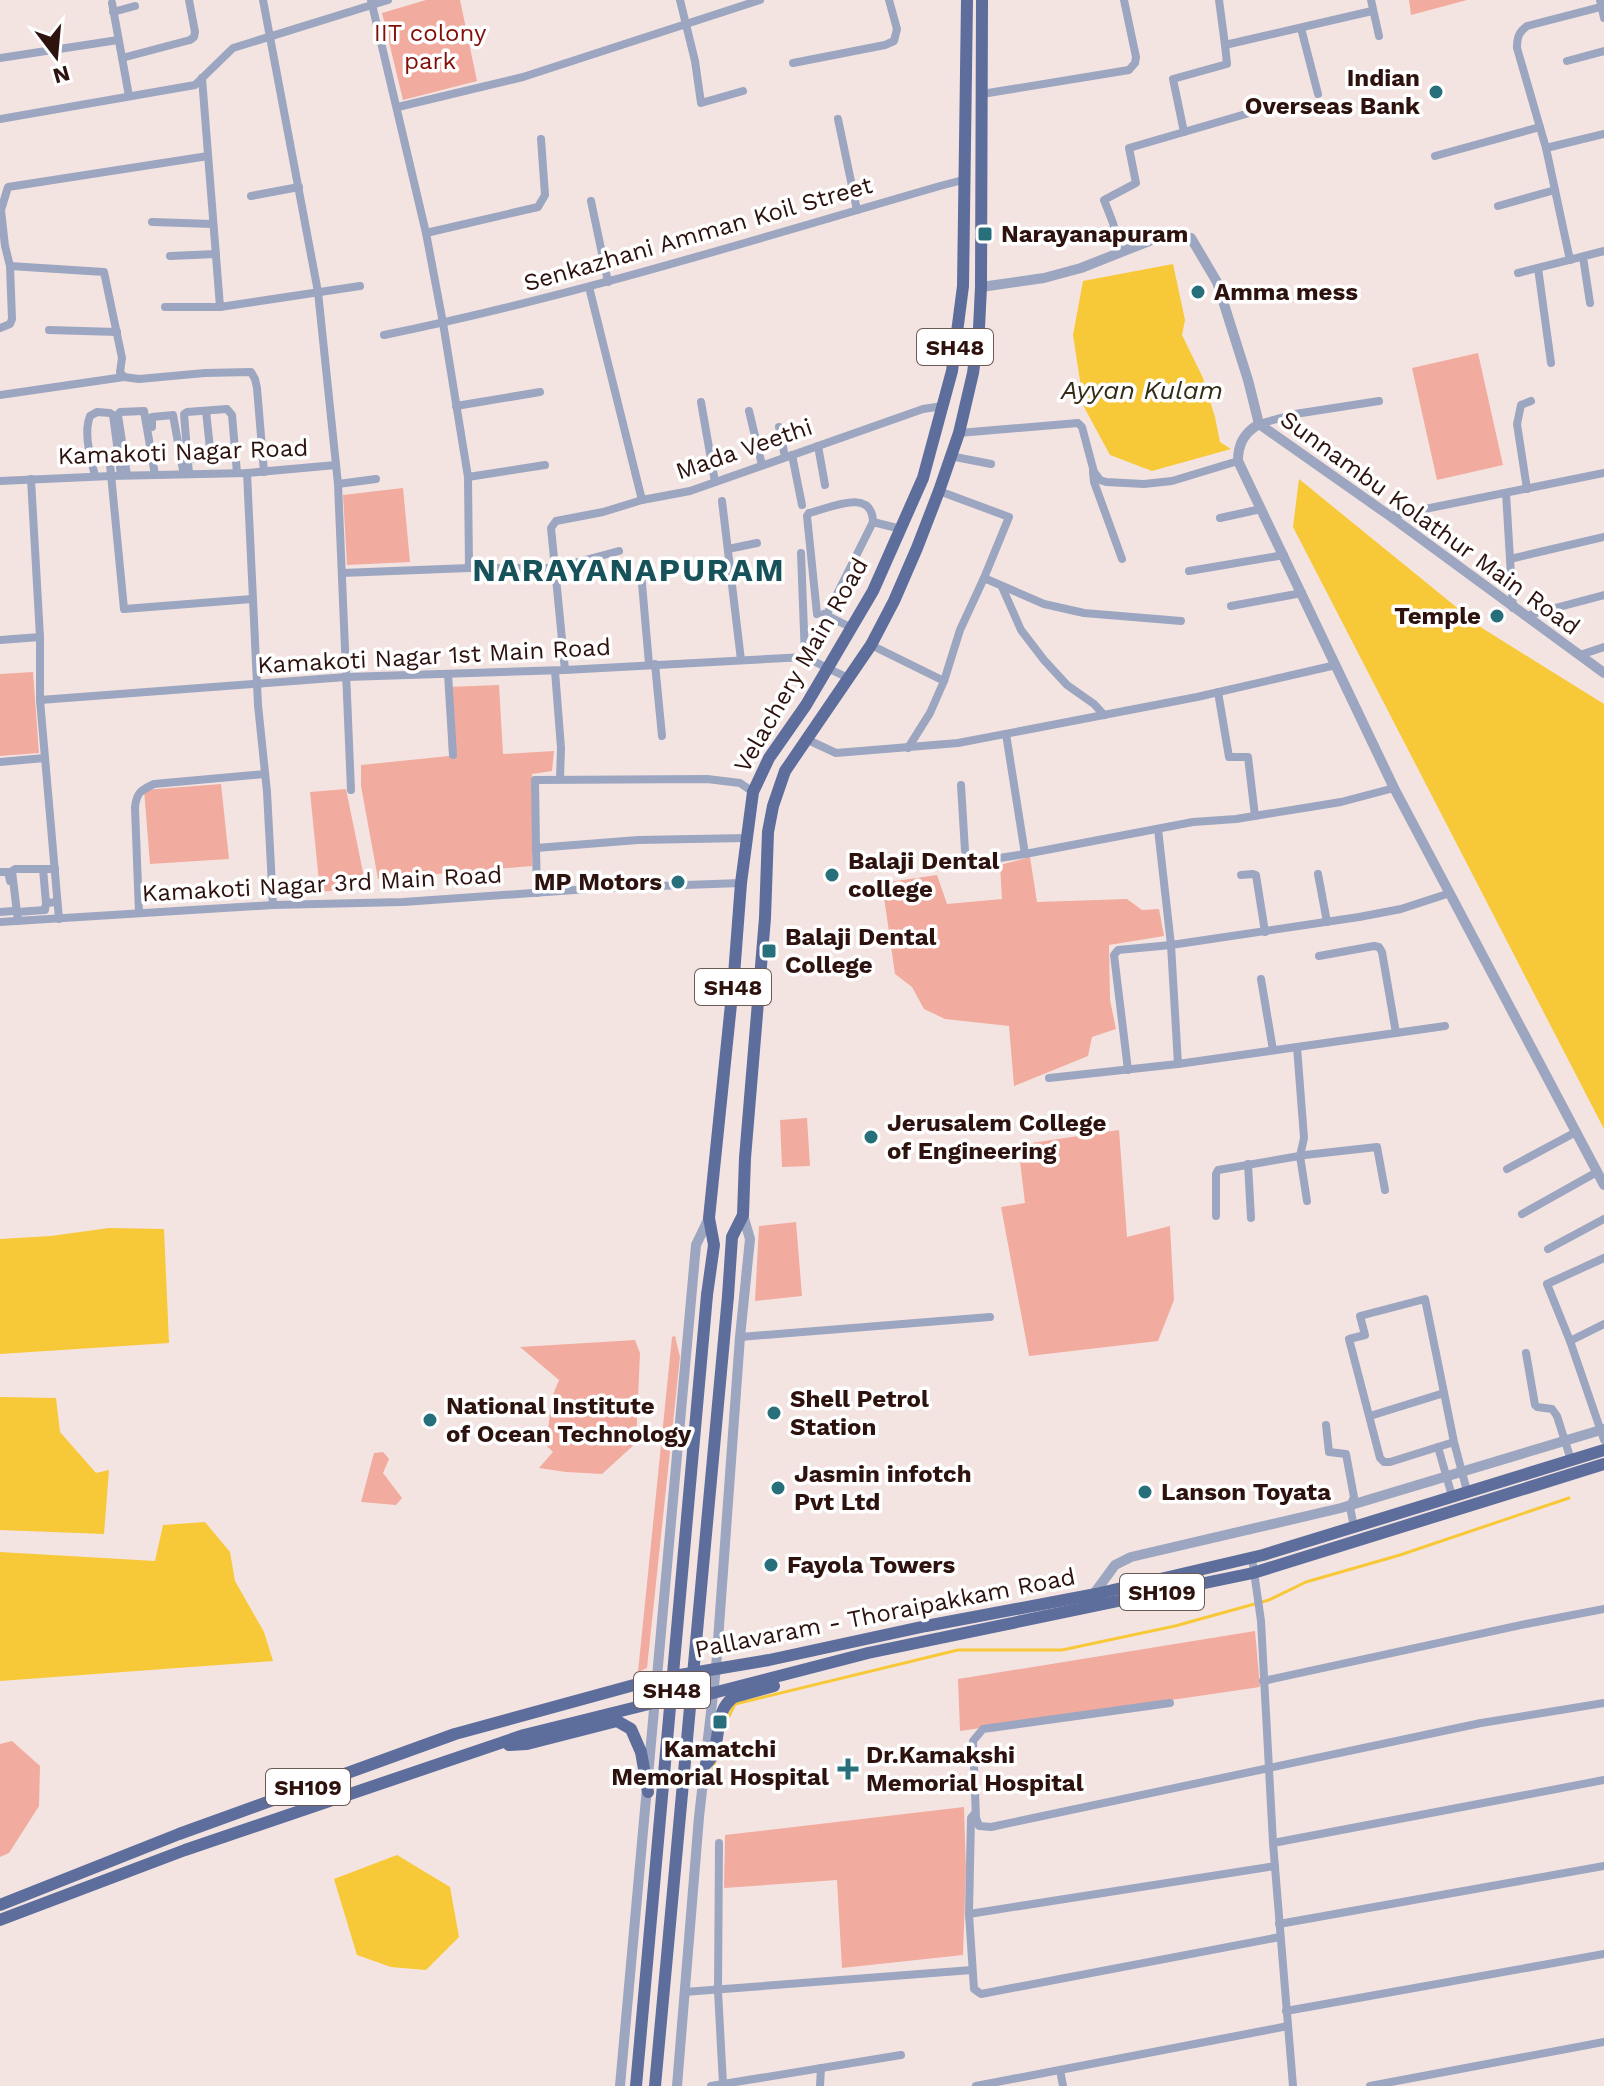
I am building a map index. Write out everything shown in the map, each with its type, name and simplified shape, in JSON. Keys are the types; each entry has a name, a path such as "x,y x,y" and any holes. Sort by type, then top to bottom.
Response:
{"main road":[{"name":"Velachery Main Road","path":"709,1218 739,900 753,792 769,758 806,705 873,591 923,478 952,371 963,286 967,0"},
{"name":"Velachery Main Road","path":"743,1215 766,902 768,832 773,806 785,771 871,645 894,601 939,491 959,433 973,373 981,287 982,0"},
{"path":"739,900 766,902"},
{"name":"SH48","path":"655,2086 732,1237 743,1215"},
{"name":"SH48","path":"636,2086 714,1245 709,1218"},
{"name":"Pallavaram - Thoraipakkam Road","path":"0,1905 179,1834 455,1734 656,1679 769,1660 926,1626 1093,1595 1252,1558 1604,1450"},
{"name":"Pallavaram - Thoraipakkam Road","path":"0,1920 170,1855 492,1746 556,1732 653,1703 713,1693 842,1660 1253,1573 1604,1464"},
{"path":"706,1764 711,1759 719,1720 728,1700 834,1670 842,1660"},
{"path":"556,1732 617,1721 631,1729 641,1752 648,1792"}],"street":[{"path":"122,58 194,37 189,0"},
{"path":"263,0 318,292 338,484 351,790"},
{"path":"0,119 195,85 233,48 372,2 388,0"},
{"path":"680,0 695,61 701,103 743,91"},
{"path":"398,107 523,77 760,0"},
{"path":"793,63 894,41 897,29 889,0"},
{"path":"982,94 1129,70 1136,57 1124,0"},
{"path":"1184,132 1173,79 1227,64 1219,0"},
{"path":"1371,0 1379,36"},
{"path":"372,2 426,233 443,323 468,477 469,568"},
{"path":"1570,260 1546,148 1517,39 1527,26 1602,4 1604,18"},
{"path":"129,96 112,8 135,6"},
{"path":"1225,45 1372,11"},
{"path":"1301,28 1318,94"},
{"path":"0,58 118,40"},
{"path":"1567,61 1604,51"},
{"path":"202,78 220,307"},
{"path":"1120,252 1104,200 1136,183 1129,148 1273,106"},
{"path":"838,119 857,210"},
{"path":"1435,156 1540,127"},
{"path":"1546,148 1604,134"},
{"path":"426,233 538,207 545,195 541,139"},
{"path":"0,328 6,328 12,319 10,266 3,247 1,210 8,187 208,156"},
{"name":"Senkazhani Amman Koil Street","path":"384,335 589,287 959,181 963,183"},
{"path":"251,196 299,187"},
{"path":"1498,206 1555,190"},
{"path":"591,201 608,282"},
{"path":"152,222 213,224"},
{"name":"Sunnambu Kolathur Main Road","path":"981,287 1044,278 1081,268 1167,234 1191,238 1217,282 1259,424 1604,673"},
{"path":"1518,273 1604,251"},
{"path":"170,256 216,254"},
{"path":"1583,257 1590,303"},
{"path":"10,266 104,272 122,358 120,372 124,377"},
{"path":"1538,268 1551,363"},
{"path":"165,307 220,307 360,286"},
{"path":"589,287 642,500"},
{"path":"49,330 117,332"},
{"path":"0,395 124,377 139,379 251,372 257,388 264,472"},
{"path":"456,406 540,392"},
{"path":"1379,401 1295,414 1259,424 1248,430 1238,451 1238,461 1394,788 1604,1185"},
{"path":"1527,489 1517,424 1521,405 1531,401"},
{"path":"701,402 715,482"},
{"name":"Mada Veethi","path":"555,568 551,528 556,521 690,491 923,409 943,406"},
{"path":"187,474 184,414 227,409 232,415 235,457 242,473 273,905"},
{"path":"124,475 118,415 120,412 144,411 157,475"},
{"path":"206,411 211,458"},
{"path":"749,411 762,465"},
{"path":"124,475 106,464 88,437 87,423 90,416 97,412 113,415 106,464 103,476 124,609 252,599"},
{"path":"157,475 151,418 171,415 187,474"},
{"path":"959,433 1078,423 1082,427 1096,476 1106,482 1144,484 1172,481 1238,461"},
{"path":"779,427 802,505"},
{"path":"818,446 825,485"},
{"path":"950,456 991,464"},
{"path":"187,459 235,457"},
{"path":"103,476 106,464"},
{"name":"Kamakoti Nagar Road","path":"0,481 264,472 336,465"},
{"path":"468,477 545,465"},
{"path":"1093,467 1094,482 1122,559"},
{"path":"1390,516 1604,473"},
{"name":"Kamakoti Nagar Road","path":"31,479 40,637 40,700 59,919"},
{"path":"338,484 376,479"},
{"path":"908,748 930,713 944,681 960,630 1009,517 939,491"},
{"path":"1506,493 1513,608"},
{"path":"722,501 741,660"},
{"path":"857,501 867,504 873,514 873,522 822,614 807,516 857,501"},
{"path":"1220,518 1261,509"},
{"path":"873,522 901,529"},
{"path":"1510,559 1604,537"},
{"path":"728,549 757,543"},
{"path":"342,573 555,568 619,551"},
{"path":"801,553 805,657"},
{"path":"1189,571 1284,555"},
{"path":"555,568 560,671 560,779"},
{"path":"641,572 662,736"},
{"path":"984,578 1044,604 1084,613 1181,621"},
{"path":"1002,587 1021,630 1044,660 1067,685 1104,715"},
{"path":"1231,606 1302,593"},
{"path":"1525,616 1604,595"},
{"path":"804,615 822,614 852,628"},
{"path":"0,640 40,637"},
{"path":"871,645 944,681"},
{"path":"1580,655 1604,647"},
{"name":"Kamakoti Nagar 1st Main Road","path":"40,700 346,677 560,671 805,657 848,678"},
{"path":"808,740 836,753 958,743 1218,692 1336,665"},
{"path":"448,674 453,755"},
{"path":"1218,692 1229,757 1248,757 1255,816"},
{"path":"1006,734 1025,854"},
{"path":"0,762 45,758"},
{"path":"139,913 135,797 140,790 154,784 265,774"},
{"path":"537,893 535,780 707,779 740,783 753,792"},
{"path":"961,785 965,851 968,857 980,861 1193,822 1341,802 1394,788"},
{"path":"1158,829 1171,945 1178,1064"},
{"path":"536,848 638,840 747,838"},
{"path":"0,912 15,916 45,910 43,869"},
{"path":"15,916 12,871 55,869"},
{"path":"0,872 9,874 15,916"},
{"path":"1241,875 1253,874 1257,878 1265,932"},
{"path":"1318,874 1327,922"},
{"name":"Kamakoti Nagar 3rd Main Road","path":"0,922 15,916 59,919 273,905 403,902 603,888 741,883"},
{"path":"1128,1070 1115,952 1118,950 1327,922 1401,909 1450,893"},
{"path":"46,903 57,902"},
{"path":"1319,956 1379,947 1396,1033"},
{"path":"1261,979 1273,1050"},
{"path":"1049,1078 1178,1064 1445,1026"},
{"path":"1297,1047 1304,1138 1300,1156 1307,1201"},
{"path":"1507,1169 1576,1132"},
{"path":"1216,1216 1218,1170 1300,1156 1377,1147 1385,1190"},
{"path":"1248,1164 1251,1218"},
{"path":"1522,1214 1597,1172"},
{"path":"677,2086 699,1817 716,1668 750,1239 743,1215"},
{"path":"620,2086 696,1245 709,1218"},
{"path":"1548,1249 1604,1219"},
{"path":"1093,1595 1115,1565 1131,1557 1313,1514 1462,1472 1564,1439 1603,1433 1547,1284 1604,1258"},
{"path":"1454,1442 1390,1462 1380,1458 1349,1339 1365,1335 1360,1316 1425,1299 1467,1491"},
{"path":"740,1337 990,1317"},
{"path":"1570,1341 1604,1324"},
{"path":"1526,1353 1535,1405 1552,1409 1557,1416 1571,1460"},
{"path":"1370,1416 1444,1393"},
{"path":"1326,1425 1329,1452 1346,1454 1354,1497 1350,1507 1354,1527"},
{"path":"1438,1447 1452,1496"},
{"path":"1252,1558 1261,1621 1273,1843 1293,2086"},
{"path":"1263,1681 1604,1609"},
{"path":"1170,1703 983,1729 973,1741 979,1826 991,1827 1481,1723 1604,1703"},
{"path":"1273,1843 1604,1780"},
{"path":"976,1812 971,1818 969,1914 974,1989 981,1994 1280,1937"},
{"path":"719,1843 718,1991 723,2084"},
{"path":"969,1914 1275,1866"},
{"path":"1279,1924 1604,1866"},
{"path":"1286,2011 1604,1954"},
{"path":"684,1992 972,1970"},
{"path":"976,2086 1288,2026"},
{"path":"1370,2086 1604,2042"},
{"path":"711,2086 751,2083 901,2055"},
{"path":"820,2086 821,2068"},
{"path":"1060,2070 1063,2086"}],"green space":[{"name":"IIT colony park","path":"426,0 460,0 477,81 403,100 382,13"},
{"path":"1409,0 1467,0 1411,15"},
{"path":"1478,353 1503,465 1437,480 1412,368"},
{"path":"403,488 410,562 347,565 343,495"},
{"path":"33,672 39,753 0,756 0,674"},
{"path":"499,685 503,754 554,751 552,771 532,774 532,866 378,879 361,786 361,765 449,756 447,687"},
{"path":"221,784 229,859 150,864 144,790"},
{"path":"346,789 366,887 320,892 310,792"},
{"path":"1030,857 1037,902 1127,899 1142,910 1159,909 1164,936 1109,945 1110,1000 1116,1029 1092,1037 1088,1056 1014,1086 1009,1026 945,1019 924,1009 912,987 895,974 882,883 937,875 947,904 1002,899 1000,865"},
{"path":"807,1118 810,1166 782,1167 780,1120"},
{"path":"1119,1130 1127,1237 1170,1226 1174,1300 1158,1341 1029,1356 1001,1207 1025,1203 1018,1145"},
{"path":"796,1222 802,1296 755,1301 759,1226"},
{"path":"675,1336 680,1357 647,1668 638,1672 672,1337"},
{"path":"635,1340 640,1353 636,1443 602,1474 539,1468 553,1452 542,1441 548,1430 552,1397 559,1380 520,1347"},
{"path":"383,1452 389,1459 383,1473 402,1498 396,1505 361,1502 374,1453"},
{"path":"1255,1631 1260,1687 960,1731 958,1679"},
{"path":"12,1741 40,1766 39,1806 9,1853 0,1857 0,1744"},
{"path":"964,1807 966,1869 963,1955 842,1968 837,1880 724,1888 725,1835"}],"water":[{"name":"Ayyan Kulam","path":"1173,264 1185,320 1182,335 1203,378 1220,442 1231,449 1152,471 1110,455 1084,407 1073,335 1083,281"},
{"path":"1299,479 1482,628 1604,704 1604,1129 1293,527"},
{"path":"109,1228 164,1229 169,1343 0,1354 0,1239"},
{"path":"0,1397 56,1398 60,1432 96,1473 109,1470 104,1534 0,1530"},
{"path":"205,1522 230,1552 235,1581 264,1632 273,1661 0,1681 0,1552 155,1561 163,1525"},
{"path":"397,1855 450,1887 459,1937 426,1970 391,1967 357,1955 334,1879"}],"waterway":[{"path":"724,1726 735,1704 958,1650 1062,1650 1175,1626 1269,1600 1306,1582 1400,1555 1569,1498"},
{"path":"713,1777 715,1760"}],"place":[{"name":"Indian Overseas Bank","path":"1436,92"},
{"name":"Narayanapuram","path":"985,234"},
{"name":"Amma mess","path":"1198,292"},
{"name":"Temple","path":"1497,616"},
{"name":"Balaji Dental college","path":"832,875"},
{"name":"MP Motors","path":"678,882"},
{"name":"Balaji Dental College","path":"769,951"},
{"name":"Jerusalem College of Engineering","path":"871,1137"},
{"name":"Shell Petrol Station","path":"774,1413"},
{"name":"National Institute of Ocean Technology","path":"430,1420"},
{"name":"Jasmin infotch Pvt Ltd","path":"778,1488"},
{"name":"Lanson Toyata","path":"1145,1492"},
{"name":"Fayola Towers","path":"771,1565"},
{"name":"Kamatchi Memorial Hospital","path":"720,1722"},
{"name":"Dr.Kamakshi Memorial Hospital","path":"848,1769"}],"district":[{"name":"NARAYANAPURAM","path":"629,570"}]}
